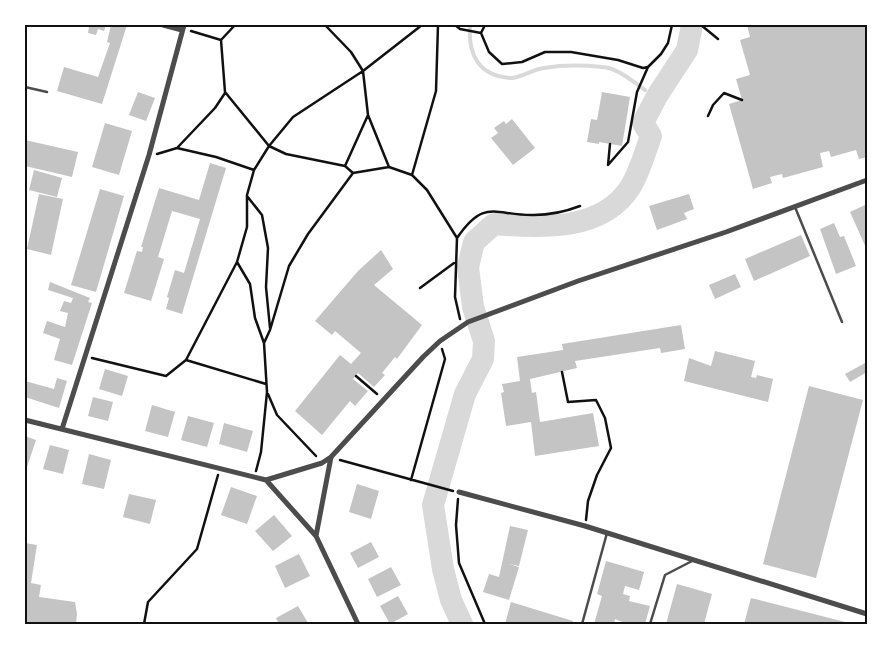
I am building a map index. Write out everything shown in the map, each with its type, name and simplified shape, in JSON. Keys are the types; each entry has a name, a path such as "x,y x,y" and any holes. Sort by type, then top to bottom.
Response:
{"street":[{"path":"62,429 149,155 183,28 163,25"},
{"path":"25,420 266,480 322,463 331,457 440,341 468,322 483,315 795,207 867,180"},
{"path":"316,536 331,457"},
{"path":"266,480 316,536 358,624"},
{"path":"459,492 586,526 867,614"}],"lane":[{"path":"25,87 47,92"},
{"path":"795,207 842,322"},
{"path":"582,624 607,534"},
{"path":"650,624 665,575 695,560"}],"path":[{"path":"235,25 221,40 225,92 269,146 286,154 345,166 353,173"},
{"path":"325,25 351,52 363,71 368,116 389,166"},
{"path":"85,356 166,376 186,360 237,262 247,227 246,195 254,170 269,146 293,116 363,71 422,25"},
{"path":"412,175 436,90 438,25"},
{"path":"455,25 481,33"},
{"path":"485,25 481,33 489,52 502,64 522,62 545,52 571,52 618,60 643,68 648,67"},
{"path":"610,144 608,165 620,154 628,142 637,92 648,67 664,48 672,25"},
{"path":"701,25 718,39"},
{"path":"183,28 221,40"},
{"path":"149,155 163,154 177,148 215,108 225,92"},
{"path":"708,116 713,105 724,93 742,100"},
{"path":"345,166 368,116"},
{"path":"177,148 216,157 254,170"},
{"path":"264,343 270,330 289,266 308,234 353,173 389,166 412,175 428,190 457,238"},
{"path":"246,195 262,215 268,248 266,286 270,330"},
{"path":"461,326 455,297 454,263 457,238 466,224 490,210 534,215 571,210 580,206"},
{"path":"237,262 250,284 255,318 264,343 267,392 261,452 255,477"},
{"path":"420,288 454,263"},
{"path":"411,480 445,359 440,341"},
{"path":"186,360 266,384"},
{"path":"562,372 568,402 596,400 605,418 611,448 597,475 588,501 586,526"},
{"path":"356,376 384,400"},
{"path":"267,392 277,415 322,463"},
{"path":"331,457 446,489"},
{"path":"144,624 148,602 197,549 219,469"},
{"path":"459,492 456,525 459,563 485,624"}],"building":[{"path":"84,25 106,25 104,31 98,29 96,35 88,33 89,27"},
{"path":"111,25 127,25 102,104 57,91 64,67 98,77 110,43 107,42"},
{"path":"747,25 867,25 867,157 859,159 856,150 831,157 829,151 820,153 823,167 783,178 782,174 770,177 772,183 753,189 729,104 742,100 736,79 750,75 740,40 750,37"},
{"path":"138,92 155,98 146,121 129,115"},
{"path":"602,92 630,97 622,146 587,142 591,119 597,120"},
{"path":"512,119 535,148 513,165 491,138 498,133 494,128 504,121 506,124"},
{"path":"105,123 132,131 119,175 92,167"},
{"path":"25,140 78,152 72,177 25,166"},
{"path":"210,163 226,168 182,314 166,309 169,298 167,297 175,270 184,273 200,219 172,211 158,257 164,259 151,301 124,293 137,251 142,252 143,247 141,247 159,188 199,200"},
{"path":"34,170 62,178 57,197 29,190"},
{"path":"100,189 124,196 96,292 71,285"},
{"path":"39,194 63,199 51,255 27,249"},
{"path":"689,194 694,209 684,213 687,219 657,230 649,206"},
{"path":"867,204 867,250 850,212"},
{"path":"834,223 840,237 844,236 856,266 836,274 820,229"},
{"path":"801,235 810,256 754,281 745,259"},
{"path":"381,250 393,269 374,285 422,325 397,359 395,357 382,373 385,375 374,387 358,373 353,379 368,391 355,406 350,401 322,435 295,411 340,355 351,364 361,353 335,331 332,335 315,321 358,271"},
{"path":"735,274 741,287 715,299 709,285"},
{"path":"50,282 90,298 88,302 92,303 72,365 54,360 60,339 43,333 47,321 65,327 68,313 60,311 64,301 71,303 73,298 48,290"},
{"path":"681,325 685,349 661,353 660,348 575,361 577,368 530,379 532,393 536,392 540,422 593,413 599,446 535,456 531,422 506,426 501,393 504,392 502,384 520,381 517,357 563,350 562,344"},
{"path":"715,351 755,361 751,377 756,378 757,375 773,379 768,402 684,381 689,358 711,366"},
{"path":"867,362 867,372 850,382 845,374"},
{"path":"105,369 128,376 122,396 99,389"},
{"path":"57,378 67,381 59,408 25,397 25,381 54,389"},
{"path":"809,386 863,400 816,578 763,564"},
{"path":"93,397 113,402 108,421 88,416"},
{"path":"152,405 175,412 168,437 145,431"},
{"path":"188,416 214,423 207,447 181,440"},
{"path":"224,423 253,431 247,452 219,444"},
{"path":"25,436 36,440 25,473"},
{"path":"50,445 69,450 63,474 43,469"},
{"path":"89,454 111,460 104,489 82,484"},
{"path":"357,484 379,491 371,519 349,512"},
{"path":"231,487 257,496 247,524 221,515"},
{"path":"129,494 156,500 150,524 123,517"},
{"path":"274,515 292,536 273,551 255,531"},
{"path":"510,526 528,530 519,566 509,564 519,567 509,600 483,592 489,574 499,577"},
{"path":"371,542 379,557 358,568 350,553"},
{"path":"25,543 37,545 31,583 41,585 39,597 75,602 76,624 25,624"},
{"path":"299,554 310,576 285,588 275,566"},
{"path":"606,561 644,572 639,590 625,586 623,594 630,596 629,601 650,606 645,624 627,624 615,619 614,624 594,624 602,596 597,594"},
{"path":"391,567 401,585 377,597 368,579"},
{"path":"677,584 712,594 704,624 666,624"},
{"path":"398,596 408,614 390,624 380,606"},
{"path":"751,598 849,623 744,624"},
{"path":"511,602 573,621 573,624 505,624"},
{"path":"298,606 308,623 279,624 276,618"}],"waterway":[{"path":"470,25 473,54 477,62 490,73 511,78 551,67 602,67 619,72 645,90"},
{"path":"462,624 451,600 443,569 433,505 465,394 483,359 484,341 473,307 468,267 474,242 494,224 531,226 569,224 604,212 619,201 631,186 640,168 651,136 643,123 657,96 687,50 692,25"}]}
